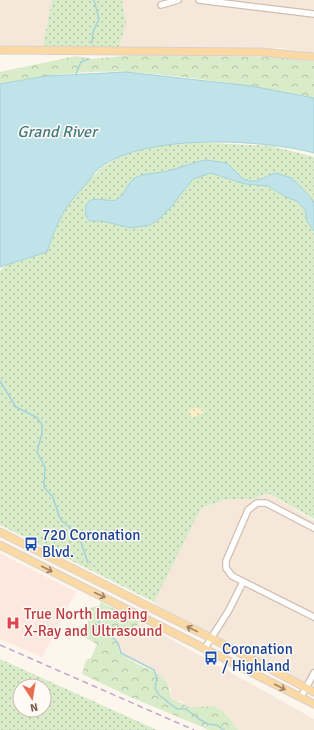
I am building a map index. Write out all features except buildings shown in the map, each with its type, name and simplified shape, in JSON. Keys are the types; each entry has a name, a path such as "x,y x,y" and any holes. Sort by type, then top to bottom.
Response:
{"main road":[{"path":"0,50 262,52 314,57"},
{"path":"0,532 211,638 314,692"},
{"path":"0,544 314,704"},
{"path":"121,605 126,596"}],"street":[{"path":"161,5 178,0"},
{"path":"199,0 314,14"},
{"path":"314,528 266,503 252,506 248,510 226,561 228,572 243,582 314,617"},
{"path":"205,648 229,610 243,582"},
{"path":"301,697 314,673"}],"shaded area":[{"path":"0,0 52,0 42,49 0,46"},
{"path":"122,0 314,0 314,53 281,48 119,47 125,23"},
{"path":"270,494 314,521 314,693 156,605 154,602 201,508 226,499 255,499 261,495"},
{"path":"0,553 76,592 42,657 0,639"},
{"path":"140,622 314,719 314,730 238,730 214,706 188,707 181,701 175,701 170,698 171,689 150,668 124,657 113,638 112,634 116,631 128,629"}],"green space":[{"path":"52,0 122,0 126,23 119,47 42,49"},
{"path":"133,55 274,57 314,62 314,98 221,82 127,72 64,74 0,84 0,72 76,56 92,59"},
{"path":"172,141 272,146 314,157 314,519 270,494 261,495 255,499 226,499 201,508 154,602 0,525 0,271 102,167 127,153"},
{"path":"101,602 140,622 136,626 112,634 113,638 119,643 119,651 125,657 151,670 165,680 169,688 170,698 188,707 214,706 223,711 238,730 209,730 128,696 82,674 86,660 91,658 97,644 86,638 90,608 99,606"},
{"path":"0,659 42,678 12,678 12,718 52,718 52,683 157,730 0,730"}],"sand":[{"path":"196,407 199,409 203,408 204,412 192,418 188,411"}],"water":[{"name":"Grand River","path":"126,72 251,86 314,98 314,153 264,144 201,142 139,150 114,159 95,172 68,206 57,225 47,252 0,267 0,84 46,76"},
{"path":"206,160 227,163 243,179 250,181 256,181 275,173 292,178 312,199 314,205 314,231 307,221 305,210 297,201 286,197 268,186 245,184 211,173 193,179 172,206 158,220 150,225 131,228 102,221 89,221 86,216 86,207 88,202 97,199 118,199 132,180 139,176 167,171"}],"waterway":[{"path":"92,43 93,32 99,19 94,0"},
{"path":"76,74 81,62 89,59"},
{"path":"0,381 16,407 36,417 42,424 42,433 37,452 45,467 44,487 53,497 62,521 79,536 88,563"},
{"path":"97,607 99,623 118,643 121,653 154,670 157,678 155,688 159,695 177,709 186,709 208,724 217,725 224,730"}],"railway":[{"path":"0,645 194,730"}],"place":[{"name":"720 Coronation Blvd.","path":"31,544"},
{"name":"True North Imaging X-Ray and Ultrasound","path":"13,623"},
{"name":"Coronation / Highland","path":"211,658"}]}
